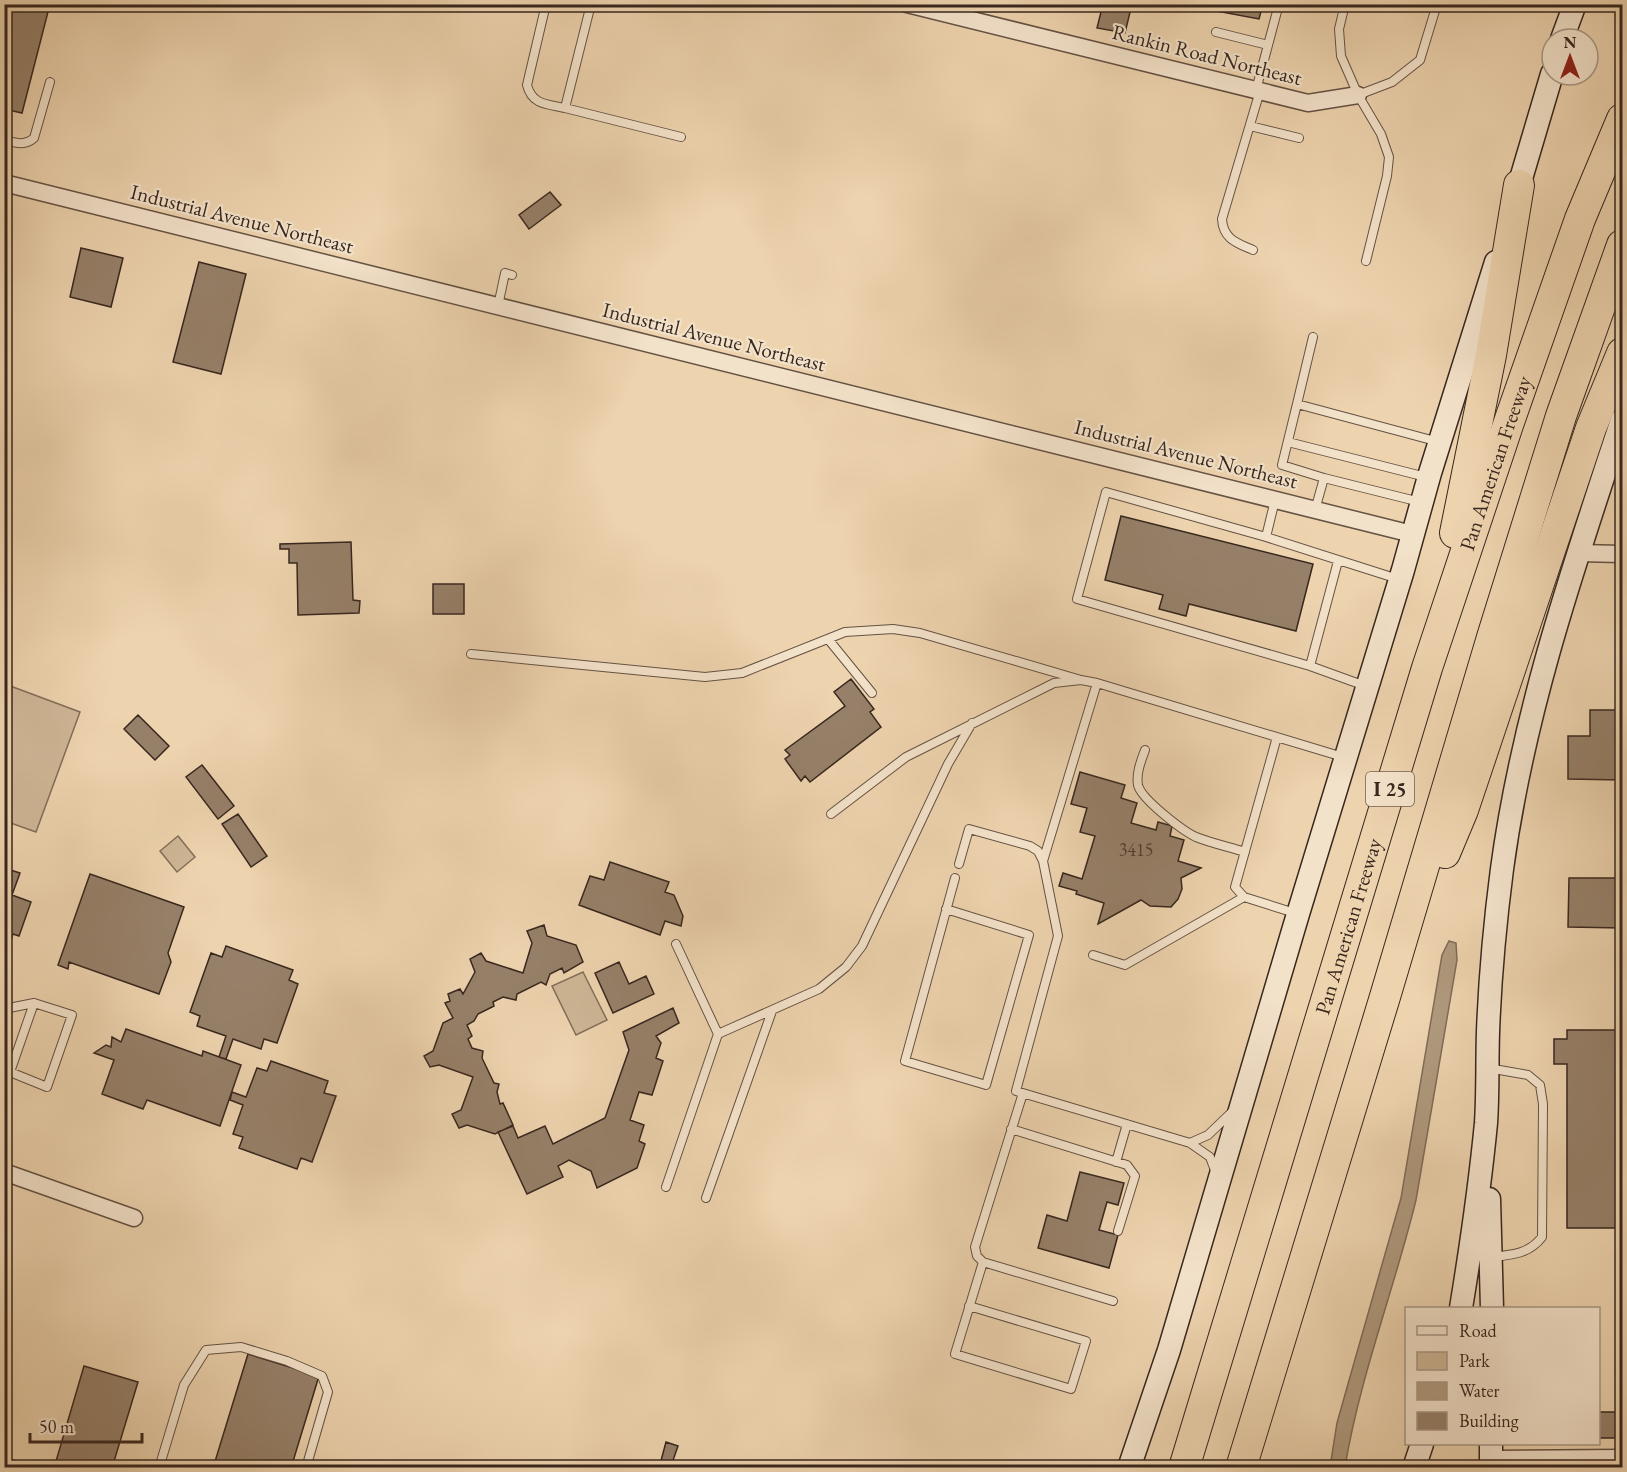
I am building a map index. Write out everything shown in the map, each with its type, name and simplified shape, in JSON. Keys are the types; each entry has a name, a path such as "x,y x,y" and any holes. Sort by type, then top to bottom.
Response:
{"highway":[{"name":"Pan American Freeway","path":"1184,1467 1427,668 1580,219 1623,119"},
{"path":"1427,668 1491,355 1519,185"},
{"name":"I 25","path":"1241,1467 1493,634 1558,427 1623,244"},
{"path":"1384,1000 1463,810 1591,428 1623,353"}],"main road":[{"path":"1566,27 1575,4"},
{"path":"1130,1467 1169,1350 1412,534 1548,87"},
{"path":"1492,1307 1486,1121 1487,1068 1493,939 1502,867 1519,769 1544,666 1578,553 1623,420"},
{"path":"1461,1307 1475,1225 1486,1121"},
{"path":"1414,1467 1421,1445"}],"street":[{"name":"Rankin Road Northeast","path":"907,4 1308,103 1358,94"},
{"name":"Industrial Avenue Northeast","path":"4,183 1412,534"},
{"path":"1578,553 1623,554"},
{"path":"4,1172 134,1218"},
{"path":"1491,1457 1623,1458"}],"lane":[{"path":"546,4 527,85 529,94 535,101 681,137"},
{"path":"565,108 591,4"},
{"path":"1253,250 1229,238 1222,219 1250,126 1279,4"},
{"path":"1346,4 1339,29 1341,56 1358,94 1381,134 1389,157 1387,177 1366,261"},
{"path":"1358,94 1392,82 1420,60 1437,4"},
{"path":"1216,32 1268,45"},
{"path":"4,140 29,143 34,138 50,82"},
{"path":"1250,126 1299,138"},
{"path":"498,306 505,273 512,275"},
{"path":"1313,337 1282,465 1422,503"},
{"path":"1297,404 1440,443"},
{"path":"1288,442 1429,478"},
{"path":"1315,510 1324,478"},
{"path":"1368,687 1310,666 1077,599 1106,492 1266,537 1400,579"},
{"path":"1266,537 1275,500"},
{"path":"1310,666 1338,561"},
{"path":"471,654 705,677 742,673 845,632 893,629 920,633 1097,683 1347,758"},
{"path":"828,639 872,693"},
{"path":"831,814 906,757 1054,683 1081,680"},
{"path":"1043,861 1097,683"},
{"path":"718,1034 819,989 846,967 862,946 948,764 972,723"},
{"path":"1277,737 1235,887 1244,897 1298,914"},
{"path":"1145,750 1138,772 1140,792 1154,806 1194,836 1245,852"},
{"path":"959,864 969,829 1030,846 1038,851 1043,861 1058,936 1016,1091 1190,1143 1210,1157 1219,1184"},
{"path":"946,909 1029,935 986,1085 905,1062 946,909 955,878"},
{"path":"1094,955 1125,965 1244,897"},
{"path":"666,1187 718,1034 676,944"},
{"path":"4,1009 34,1003 72,1015 46,1087 7,1071 34,1003"},
{"path":"706,1198 772,1011"},
{"path":"1487,1068 1528,1075 1540,1085 1544,1104 1542,1237 1534,1247 1517,1254 1491,1257"},
{"path":"1023,1093 975,1247 977,1256 983,1262 1113,1301"},
{"path":"1190,1143 1208,1135 1244,1100"},
{"path":"1116,1162 1127,1124"},
{"path":"1011,1129 1127,1165 1135,1176 1118,1231"},
{"path":"969,1306 1086,1341 1071,1389 955,1354 969,1306 983,1262"},
{"path":"159,1467 184,1385 206,1350 242,1347 287,1360 322,1376 328,1392 306,1467"},
{"path":"4,1461 16,1467"}],"green space":[{"path":"5,684 80,712 36,832 5,821"},
{"path":"178,836 195,857 177,872 160,851"},
{"path":"583,972 607,1020 576,1035 552,986"}],"water":[{"path":"1449,941 1456,943 1457,960 1416,1200 1368,1366 1345,1467 1330,1467 1337,1423 1401,1198 1442,955"}],"building":[{"path":"4,4 50,4 22,113 4,109"},
{"path":"1103,4 1132,4 1125,33 1097,28"},
{"path":"1217,4 1263,4 1259,19 1216,11"},
{"path":"550,192 561,205 529,229 519,215"},
{"path":"81,248 123,258 111,307 70,297"},
{"path":"199,262 246,274 221,374 173,362"},
{"path":"1121,516 1313,564 1296,631 1189,604 1186,616 1159,609 1163,595 1105,580"},
{"path":"351,542 353,600 360,601 359,613 298,615 297,563 289,563 289,549 280,549 280,544"},
{"path":"433,584 464,584 464,614 433,614"},
{"path":"851,679 874,709 870,712 881,727 810,782 805,776 801,781 785,759 790,755 785,750 845,706 834,692"},
{"path":"1590,710 1622,710 1622,780 1568,779 1568,736 1590,736"},
{"path":"138,715 169,746 155,760 124,729"},
{"path":"202,765 234,806 218,819 186,777"},
{"path":"1080,772 1125,785 1121,798 1137,803 1131,823 1156,830 1158,822 1172,826 1170,836 1184,840 1178,861 1201,868 1181,878 1182,889 1178,899 1171,907 1150,906 1141,900 1098,924 1104,903 1059,886 1063,873 1082,879 1095,836 1080,832 1087,808 1071,804"},
{"path":"238,814 267,856 251,867 222,824"},
{"path":"610,862 669,882 665,892 674,895 683,916 681,926 665,921 660,935 579,905 590,876 604,880"},
{"path":"4,868 20,873 12,895 31,902 19,936 13,934 8,949 4,948"},
{"path":"90,874 184,907 168,953 171,962 159,994 69,962 68,969 58,965"},
{"path":"1569,878 1622,878 1622,928 1568,927"},
{"path":"544,925 547,936 576,945 583,962 564,973 562,968 550,974 546,985 541,982 517,994 516,1000 503,997 493,1002 494,1006 478,1014 474,1021 467,1025 472,1036 468,1039 472,1048 483,1051 482,1058 494,1083 499,1084 497,1092 500,1104 503,1103 513,1125 495,1134 467,1125 459,1128 452,1114 461,1110 473,1077 439,1065 430,1067 424,1056 433,1051 443,1023 453,1018 445,1003 450,1001 448,994 460,989 463,994 475,972 470,959 481,953 486,961 523,973 532,943 527,931"},
{"path":"226,946 293,970 289,980 298,984 277,1043 264,1039 261,1049 233,1039 226,1059 219,1057 226,1036 197,1026 200,1016 190,1012 211,953 222,957"},
{"path":"619,962 629,984 646,976 654,994 613,1013 595,973"},
{"path":"673,1008 679,1023 656,1036 661,1043 656,1058 663,1061 652,1095 639,1092 630,1120 644,1125 639,1141 645,1144 637,1168 597,1188 591,1171 569,1160 558,1166 563,1177 527,1194 498,1132 513,1126 518,1138 545,1126 553,1144 605,1118 629,1050 623,1032"},
{"path":"126,1029 202,1056 203,1051 241,1065 220,1126 147,1100 143,1109 102,1094 114,1060 94,1053 106,1045 111,1047 112,1037 121,1042"},
{"path":"1567,1030 1622,1030 1622,1272 1616,1272 1616,1228 1567,1228 1567,1064 1554,1064 1554,1039 1567,1039"},
{"path":"271,1061 328,1081 324,1093 336,1096 312,1162 301,1158 297,1169 239,1148 243,1137 233,1134 243,1105 230,1100 232,1092 246,1097 257,1068 267,1071"},
{"path":"1080,1172 1124,1183 1118,1205 1107,1202 1099,1230 1118,1235 1109,1268 1038,1248 1047,1215 1067,1221"},
{"path":"248,1354 319,1376 291,1468 213,1468"},
{"path":"84,1366 138,1382 112,1468 54,1468"},
{"path":"1600,1412 1617,1412 1617,1438 1600,1438"},
{"path":"666,1442 678,1446 671,1466 675,1468 659,1468"}]}
